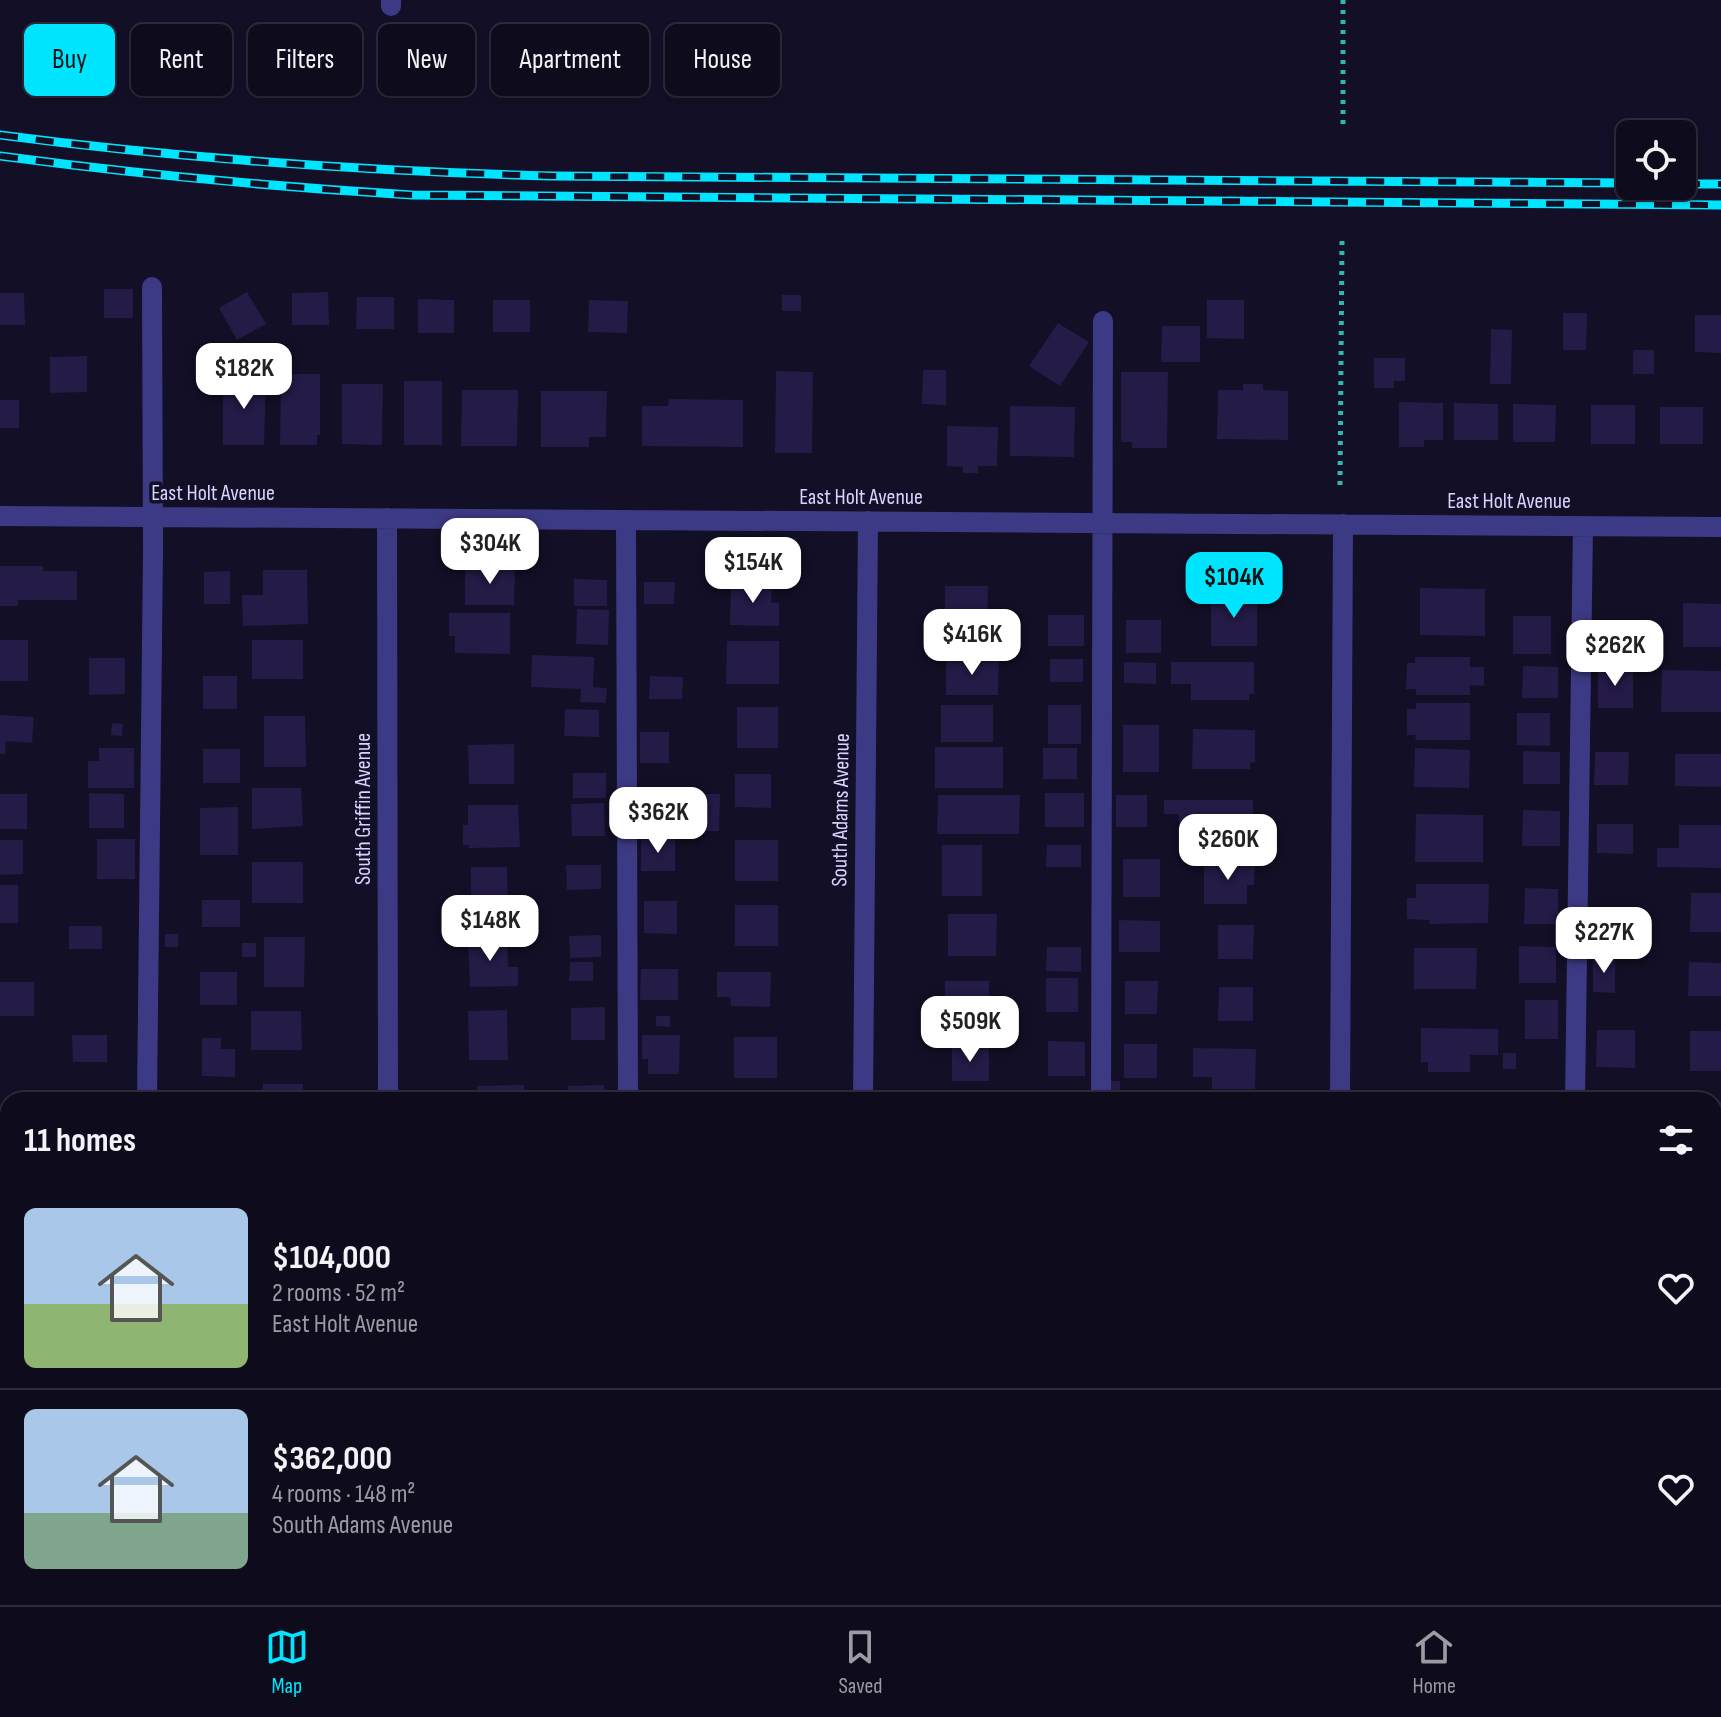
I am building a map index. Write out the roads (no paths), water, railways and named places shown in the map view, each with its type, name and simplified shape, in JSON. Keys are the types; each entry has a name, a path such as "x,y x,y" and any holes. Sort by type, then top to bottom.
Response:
{"street":[{"path":"147,1092 153,517 152,287"},
{"path":"1101,1092 1103,321"},
{"name":"East Holt Avenue","path":"0,516 1721,527"},
{"name":"South Griffin Avenue","path":"387,518 388,1092"},
{"path":"626,520 628,1092"},
{"name":"South Adams Avenue","path":"863,1092 868,521"},
{"path":"1340,1092 1343,524"},
{"path":"1575,1092 1583,526"}],"railway":[{"path":"0,135 275,163 552,176 1616,183"},
{"path":"0,156 206,179 412,195 1721,205"},
{"path":"1696,184 1721,184"}]}
